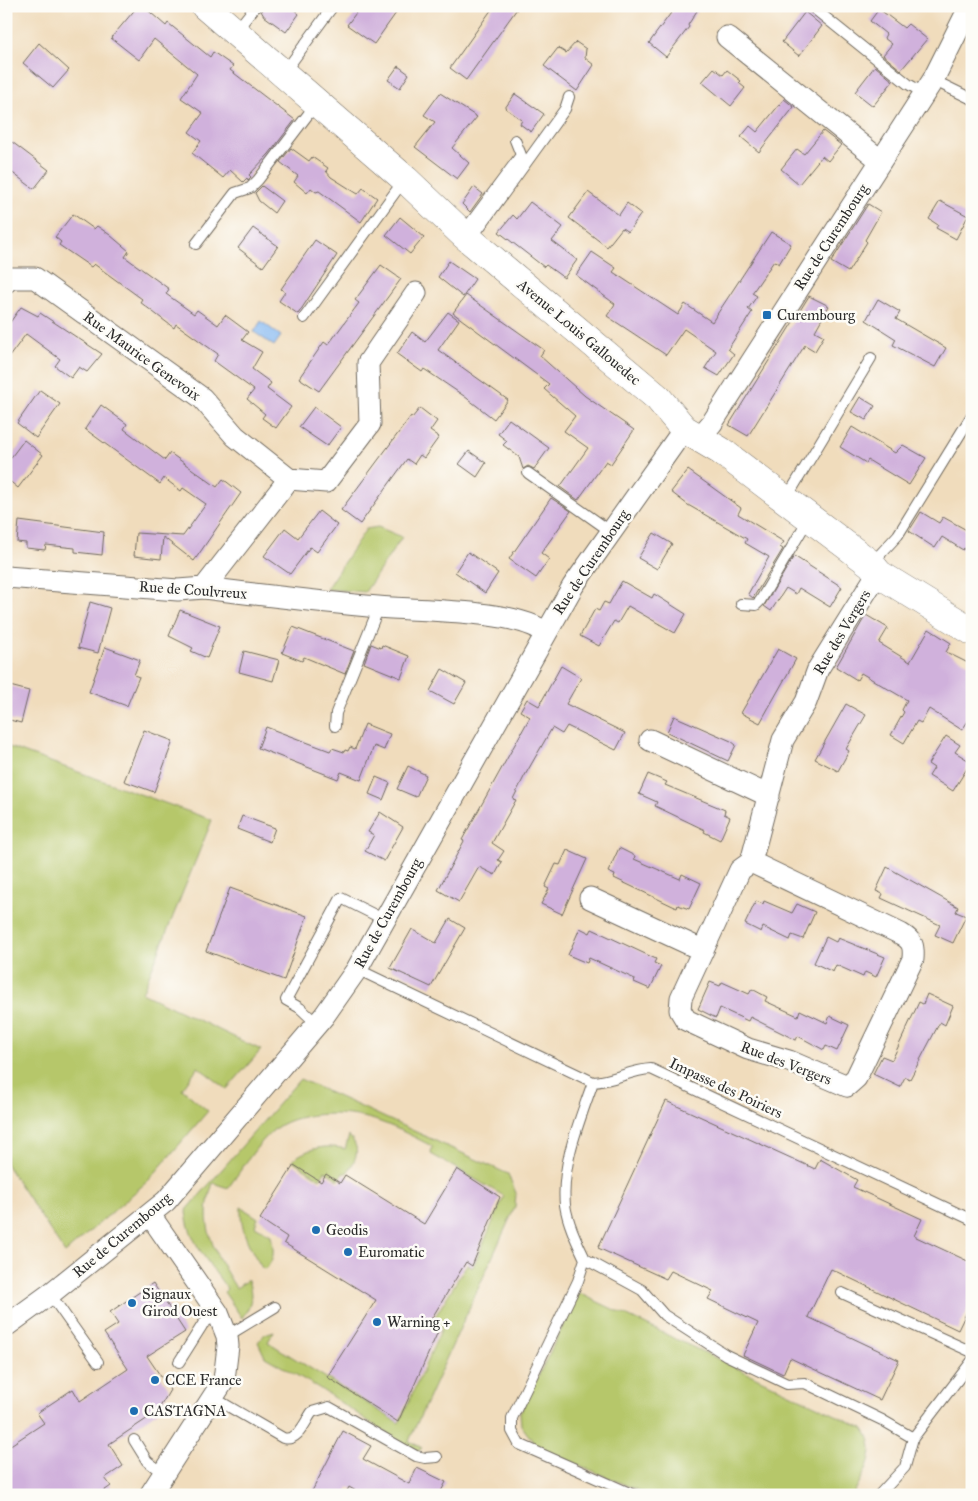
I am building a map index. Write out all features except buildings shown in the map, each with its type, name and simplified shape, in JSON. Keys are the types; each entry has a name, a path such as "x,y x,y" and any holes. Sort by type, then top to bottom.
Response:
{"main road":[{"name":"Avenue Louis Gallouedec","path":"205,6 282,75 405,179 466,237 658,398 692,434 721,451 875,569 972,631"}],"street":[{"name":"Rue de Curembourg","path":"6,1326 50,1294 166,1201 317,1024 357,969 545,632 610,531 692,434 712,423 928,87 970,6"},
{"path":"727,38 881,161"},
{"name":"Rue Maurice Genevoix","path":"6,282 10,278 35,278 202,398 234,436 289,478"},
{"path":"204,588 289,478 326,482 370,424 368,362 416,293"},
{"name":"Rue des Vergers","path":"750,862 901,934 909,939 914,947 913,959 856,1078 847,1086 789,1061 748,1049 686,1020 680,1010 681,998 702,950 740,870 750,862 783,740 806,702 818,669 874,579 875,569"},
{"name":"Rue de Coulvreux","path":"6,577 178,590 204,588 379,607 500,616 527,622 545,632"},
{"path":"650,740 769,796"},
{"path":"590,898 702,950"},
{"path":"150,1214 218,1313 227,1336 224,1380 150,1495"}],"lane":[{"path":"234,32 256,6"},
{"path":"282,75 334,6"},
{"path":"811,6 908,84 928,87 972,99"},
{"path":"466,237 565,109 569,97"},
{"path":"196,244 234,193 250,188 258,180 317,103"},
{"path":"466,237 520,155 515,140"},
{"path":"304,318 405,179"},
{"path":"785,500 871,358"},
{"path":"875,569 972,415"},
{"path":"528,473 610,531"},
{"path":"740,604 756,605 760,602 809,517"},
{"path":"335,726 336,713 379,607"},
{"path":"317,1024 300,1008 286,1000 341,898 385,920"},
{"path":"357,969 593,1082 575,1136 565,1184 566,1206 570,1224 585,1259 642,1290 664,1315 726,1355 787,1384 805,1382 882,1420 912,1438"},
{"name":"Impasse des Poiriers","path":"593,1082 610,1081 637,1070 651,1069 972,1220"},
{"path":"585,1259 578,1281 512,1418 512,1431 519,1444 634,1495"},
{"path":"842,1293 972,1352"},
{"path":"50,1294 98,1362"},
{"path":"227,1336 275,1307"},
{"path":"179,1362 203,1324 218,1313"},
{"path":"879,1495 905,1467 912,1438 972,1361"},
{"path":"214,1398 289,1440 295,1437 312,1412 330,1407 416,1456 425,1458 437,1457"},
{"path":"134,1440 147,1461 164,1474"}],"green space":[{"path":"378,527 402,537 365,592 326,589 366,529"},
{"path":"6,746 212,820 142,993 261,1050 227,1089 198,1067 182,1089 208,1111 149,1180 65,1253 6,1164"},
{"path":"300,1079 508,1174 516,1193 515,1207 409,1441 422,1448 418,1451 395,1439 319,1388 265,1357 258,1342 265,1334 274,1331 268,1342 399,1423 442,1328 433,1320 467,1264 473,1267 504,1196 431,1154 432,1146 400,1130 369,1118 327,1114 312,1115 286,1122 269,1134 250,1156 228,1188 213,1183 209,1198 208,1225 215,1250 236,1288 248,1280 250,1286 251,1300 242,1318 224,1292 227,1289 196,1243 186,1211"},
{"path":"349,1136 355,1145 356,1154 347,1173 343,1173 339,1180 325,1171 320,1179 292,1160 317,1148 345,1149"},
{"path":"241,1207 258,1218 255,1226 271,1235 272,1258 271,1262 264,1269 250,1247 244,1232"},
{"path":"579,1293 863,1428 871,1445 871,1453 866,1470 853,1495 649,1495 537,1447 521,1425 520,1413"}],"water":[{"path":"261,321 281,336 274,346 254,332"}],"place":[{"name":"Curembourg","path":"767,315"},
{"name":"Geodis","path":"316,1230"},
{"name":"Euromatic","path":"348,1252"},
{"name":"Signaux Girod Ouest","path":"132,1303"},
{"name":"Warning +","path":"377,1322"},
{"name":"CCE France","path":"155,1380"},
{"name":"CASTAGNA","path":"134,1411"}]}
